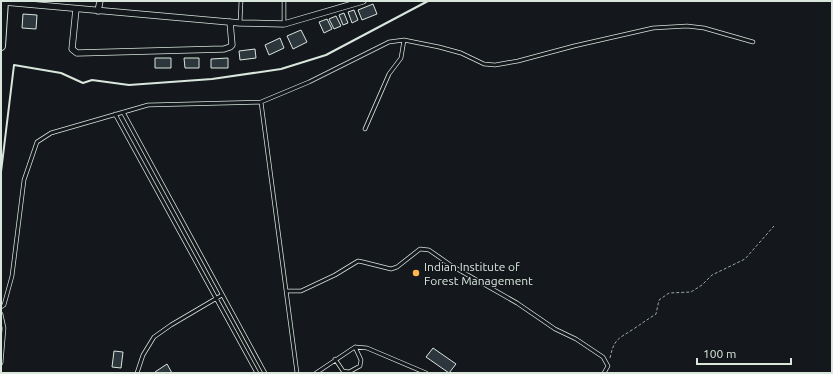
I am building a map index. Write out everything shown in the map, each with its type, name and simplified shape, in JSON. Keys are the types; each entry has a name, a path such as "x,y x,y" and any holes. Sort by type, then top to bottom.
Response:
{"main road":[{"path":"1,42 4,1"}],"street":[{"path":"4,1 76,9 240,23 284,24 363,1"},
{"path":"98,11 100,1"},
{"path":"76,9 72,49 78,53 224,49 232,45 230,22"}],"lane":[{"path":"240,23 241,1"},
{"path":"284,1 284,24"},
{"path":"1,307 4,305 12,276 24,180 37,142 51,133 148,105 261,102 309,82 389,42 404,40 461,53 484,64 494,65 518,61 589,42 653,28 687,26 704,28 724,35 753,42"},
{"path":"365,129 389,74 401,58 404,40"},
{"path":"261,102 298,373"},
{"path":"123,112 265,373"},
{"path":"115,114 257,373"},
{"path":"287,291 301,291 335,275 358,261 391,269 397,267 420,249 429,250 452,266 517,303 555,329 576,339 598,353 603,357 608,366 604,373"},
{"path":"137,373 143,355 154,337 216,297 222,295"},
{"path":"1,314 4,328 1,363"},
{"path":"335,359 343,371 349,372 360,366 361,360 355,347"},
{"path":"316,373 355,347 367,348 426,373"}],"path":[{"path":"608,366 614,344 622,335 656,314 659,300 668,293 692,292 712,275 745,259 774,226"}],"building":[{"path":"373,4 377,14 362,20 358,10"},
{"path":"354,10 358,20 352,23 348,12"},
{"path":"344,13 348,23 343,25 339,15"},
{"path":"23,14 37,15 36,29 22,28"},
{"path":"336,16 341,26 334,29 329,19"},
{"path":"327,19 332,29 324,33 319,22"},
{"path":"301,30 307,42 293,49 287,36"},
{"path":"280,38 284,48 269,55 265,45"},
{"path":"255,49 256,58 240,60 239,51"},
{"path":"155,58 171,58 171,68 155,68"},
{"path":"184,58 199,58 199,68 185,68"},
{"path":"228,58 228,68 211,68 211,59"},
{"path":"433,348 456,364 449,373 426,357"},
{"path":"114,351 123,352 121,368 112,367"},
{"path":"167,364 172,373 155,372"}],"wall":[{"path":"1,172 14,65 61,73 83,83 92,80 129,85 212,79 281,69 326,55 428,1"}],"place":[{"name":"Indian Institute of Forest Management","path":"416,273"}]}
